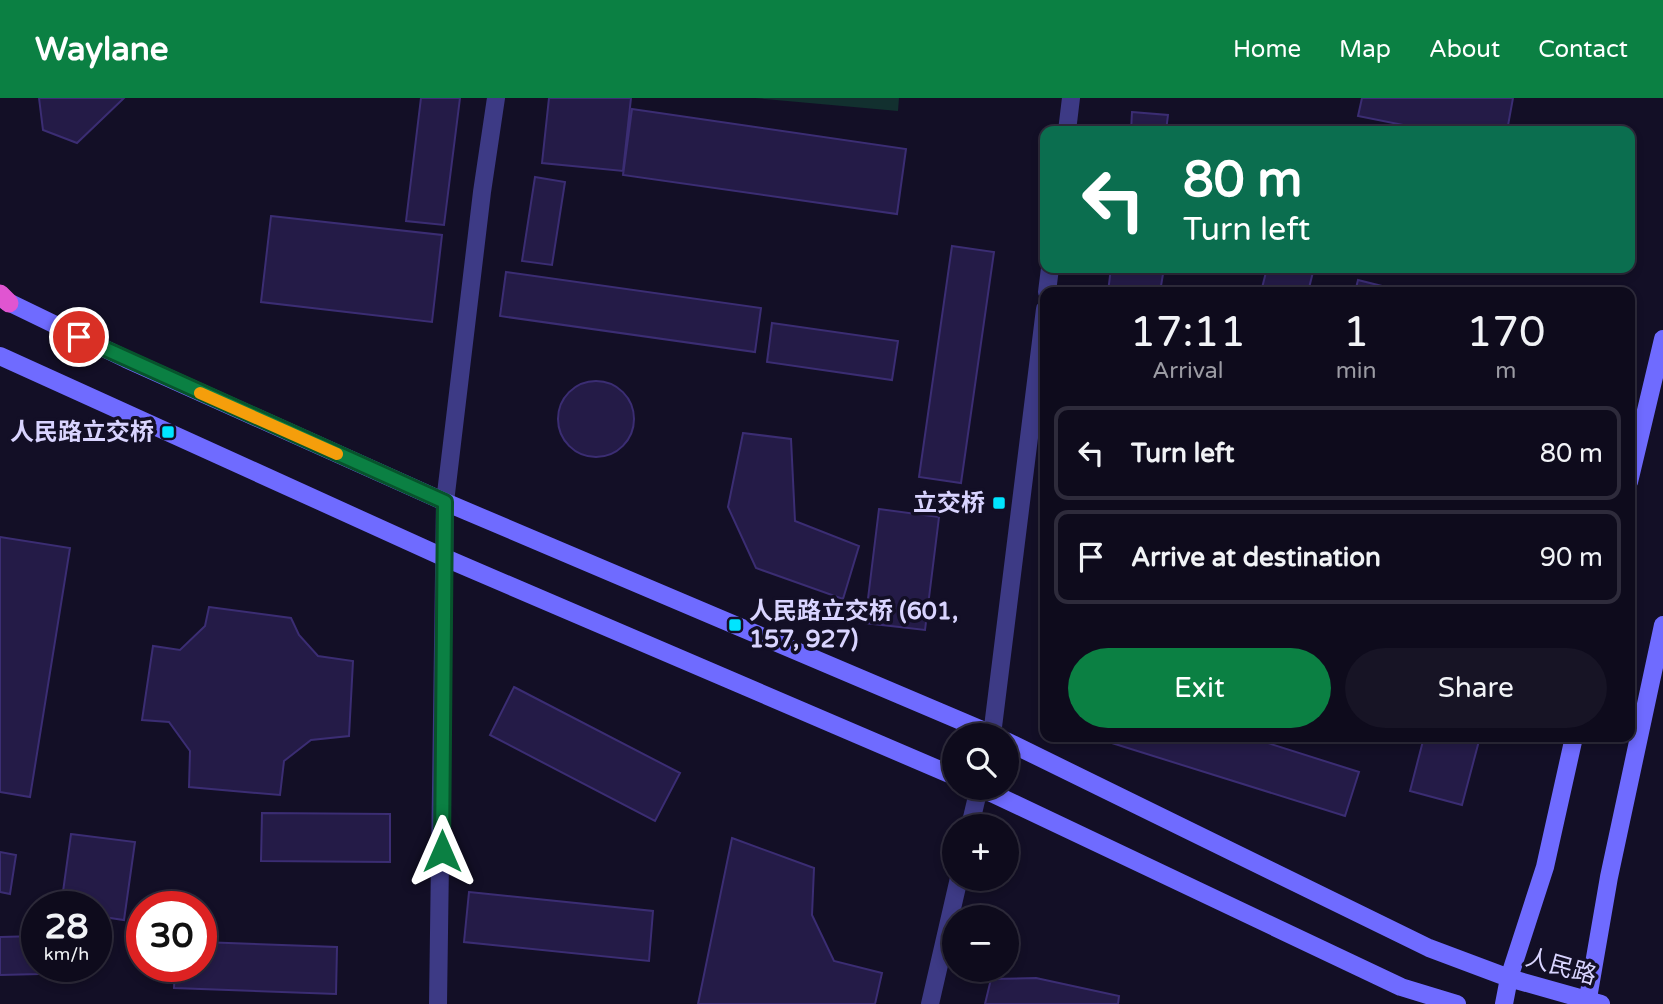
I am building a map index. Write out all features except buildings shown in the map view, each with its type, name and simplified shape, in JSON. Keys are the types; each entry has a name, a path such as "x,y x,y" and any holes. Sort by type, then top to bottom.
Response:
{"main road":[{"path":"3,298 126,359 445,502 964,723"},
{"path":"1635,457 1663,339"},
{"path":"0,356 443,557 942,771"},
{"path":"1592,1003 1609,877 1663,625"},
{"path":"1503,1004 1545,867 1573,742"},
{"name":"人民路","path":"1019,747 1429,948 1509,978 1592,1003"},
{"path":"1005,800 1401,987 1457,1004"}],"street":[{"path":"438,1004 445,502 482,192 496,98"},
{"path":"1068,126 1071,98"},
{"path":"993,723 1040,349"},
{"path":"930,1004 956,891"}],"green space":[{"path":"755,98 899,98 898,111"}],"slow traffic":[{"path":"200,393 337,454"}],"place":[{"name":"人民路立交桥","path":"168,432"},
{"name":"立交桥","path":"999,503"},
{"name":"人民路立交桥 (601, 157, 927)","path":"735,625"}],"route":[{"path":"79,337 445,502 442,851"}]}
